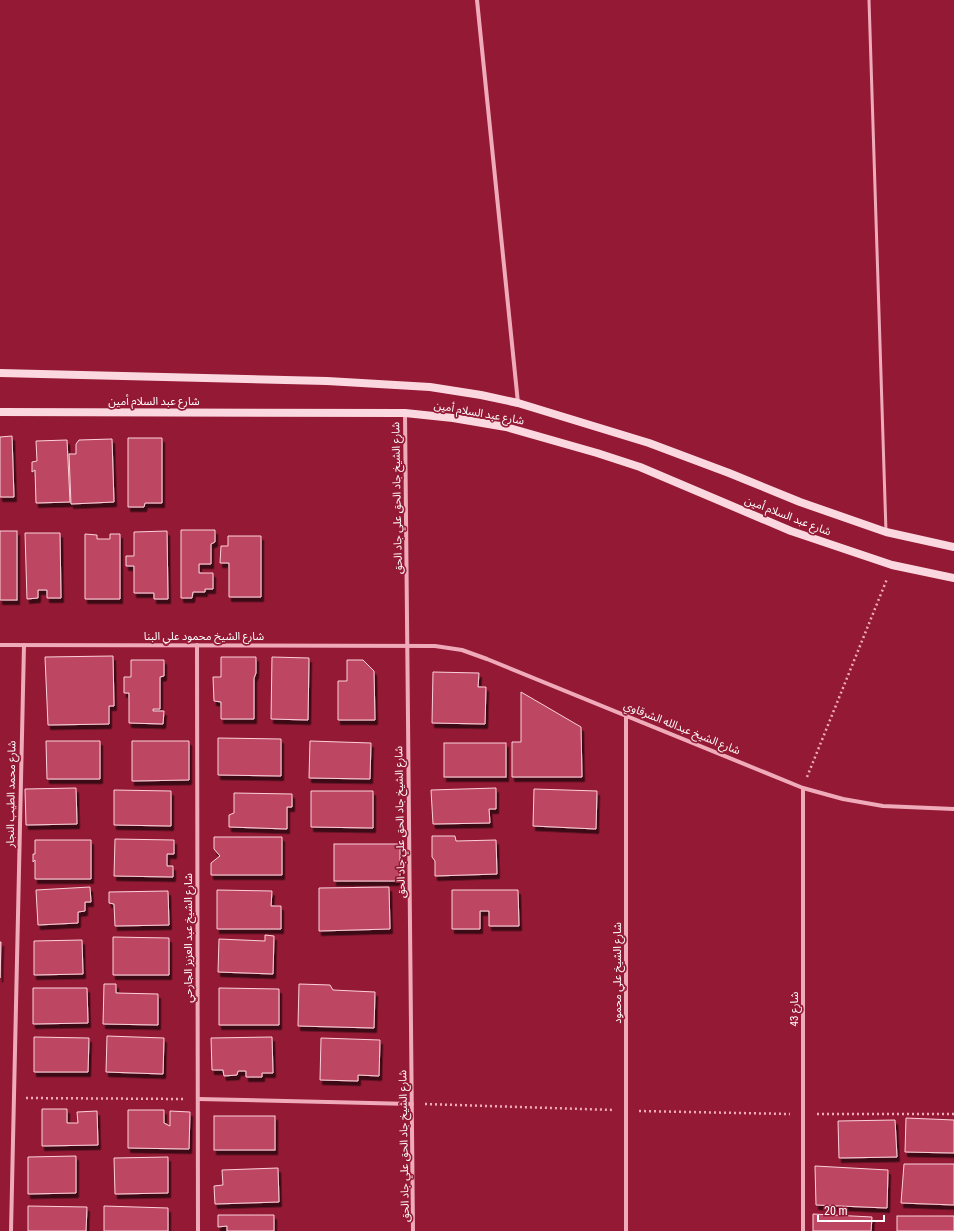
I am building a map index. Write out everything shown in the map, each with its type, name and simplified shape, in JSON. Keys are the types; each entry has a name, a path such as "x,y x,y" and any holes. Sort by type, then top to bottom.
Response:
{"street":[{"path":"476,0 518,403"},
{"name":"شارع عبد السلام أمين","path":"0,373 327,381 430,388 482,395 518,403 650,443 800,502 886,532 954,547"},
{"name":"شارع عبد السلام أمين","path":"0,412 405,413 453,418 506,427 597,452 640,468 791,531 892,566 954,578"},
{"name":"شارع الشيخ جاد الحق علي جاد الحق","path":"405,413 413,1231"},
{"name":"شارع الشيخ محمود علي البنا","path":"0,645 407,646"},
{"name":"شارع محمد الطيب النجار","path":"11,1231 24,645"},
{"name":"شارع الشيخ عبد العزيز الجارحي","path":"197,645 198,1231"},
{"name":"شارع الشيخ عبدالله الشرقاوي","path":"407,646 435,646 462,650 626,715 803,788 843,799 883,806 954,808"},
{"name":"شارع الشيخ علي محمود","path":"626,715 626,1231"},
{"name":"شارع 43","path":"803,788 803,1231"},
{"path":"198,1099 412,1104"}],"lane":[{"path":"869,0 886,532"}],"path":[{"path":"803,788 892,566"},
{"path":"13,1098 198,1099"},
{"path":"412,1104 626,1110"}],"building":[{"path":"12,436 14,497 0,497 0,437"},
{"path":"128,438 162,438 162,503 145,503 144,507 128,507"},
{"path":"112,439 114,502 71,504 69,454 76,454 76,444 79,440"},
{"path":"67,440 70,502 36,503 35,470 32,472 32,462 37,461 36,441"},
{"path":"181,530 215,530 215,542 211,544 211,564 199,564 199,573 213,573 213,589 205,589 205,592 193,592 192,598 181,598"},
{"path":"0,531 17,531 17,600 0,600"},
{"path":"167,531 168,599 154,599 154,593 134,593 134,566 126,566 126,556 134,556 134,532"},
{"path":"25,533 60,533 61,598 47,598 47,590 38,590 38,598 27,599"},
{"path":"85,534 97,535 97,539 110,539 110,534 120,534 120,599 85,599"},
{"path":"228,536 261,536 261,597 229,597 229,563 220,563 221,546 228,546"},
{"path":"113,656 114,706 109,706 109,724 48,725 45,657"},
{"path":"221,657 256,657 256,673 254,678 254,719 221,719 221,702 214,701 213,677 221,677"},
{"path":"272,657 309,658 308,720 271,719"},
{"path":"131,660 164,660 164,676 160,677 160,709 153,709 153,711 164,711 163,724 129,723 129,693 124,693 124,677 131,677"},
{"path":"347,660 363,660 374,671 375,720 338,720 338,681 347,681"},
{"path":"433,672 479,673 478,687 486,687 485,724 432,723"},
{"path":"521,692 581,727 582,777 512,777 512,742 521,742"},
{"path":"218,738 281,739 281,776 218,775"},
{"path":"46,741 100,741 100,779 47,779"},
{"path":"132,741 189,741 189,780 132,781"},
{"path":"310,741 371,743 370,779 309,778"},
{"path":"444,743 506,743 506,777 444,777"},
{"path":"76,788 77,824 26,825 25,789"},
{"path":"496,788 496,809 489,809 490,823 433,824 431,790"},
{"path":"534,789 597,791 596,829 533,826"},
{"path":"114,790 171,791 171,826 114,825"},
{"path":"311,791 373,791 373,828 311,827"},
{"path":"234,793 292,794 292,807 287,807 287,829 229,827 229,815 234,813"},
{"path":"432,836 455,836 456,841 496,840 497,874 435,876 435,861 432,857"},
{"path":"214,837 282,837 282,875 211,875 211,863 220,856 214,849"},
{"path":"115,839 174,840 174,854 167,854 167,866 173,866 173,877 114,876"},
{"path":"35,840 91,840 91,879 35,879 35,860 33,862 33,854 35,854"},
{"path":"334,844 400,844 400,881 334,881"},
{"path":"90,887 91,902 85,902 85,911 78,912 78,923 38,925 36,890"},
{"path":"389,887 390,929 319,931 319,888"},
{"path":"217,890 272,891 271,906 281,906 281,929 217,929"},
{"path":"452,890 518,890 519,926 489,926 489,911 480,911 480,929 452,929"},
{"path":"168,891 169,925 115,926 114,904 109,903 109,892"},
{"path":"265,935 274,936 273,974 218,972 219,939 265,941"},
{"path":"113,937 169,938 169,975 113,975"},
{"path":"82,940 83,974 34,975 34,941"},
{"path":"0,942 1,942 0,978"},
{"path":"104,984 116,984 116,993 158,994 158,1025 103,1024"},
{"path":"299,984 330,985 333,990 375,992 374,1028 298,1026"},
{"path":"33,988 87,988 88,1023 33,1024"},
{"path":"219,988 279,989 279,1025 219,1025"},
{"path":"107,1036 164,1038 163,1074 106,1072"},
{"path":"34,1037 89,1038 88,1072 34,1072"},
{"path":"272,1037 273,1073 262,1073 262,1077 246,1077 246,1071 238,1071 237,1075 224,1076 223,1070 212,1070 211,1038"},
{"path":"321,1038 380,1040 379,1076 358,1075 358,1081 320,1080"},
{"path":"42,1109 67,1109 67,1123 78,1123 77,1112 97,1111 98,1145 42,1146"},
{"path":"128,1110 164,1110 164,1123 170,1126 170,1111 190,1112 189,1149 128,1148"},
{"path":"214,1116 275,1116 275,1150 214,1150"},
{"path":"906,1118 954,1120 954,1153 905,1152"},
{"path":"895,1120 897,1157 839,1158 838,1121"},
{"path":"76,1156 76,1193 28,1194 28,1157"},
{"path":"168,1157 168,1193 115,1194 114,1158"},
{"path":"904,1164 954,1164 954,1205 901,1203"},
{"path":"815,1166 888,1170 887,1208 816,1205"},
{"path":"278,1168 279,1202 215,1204 214,1186 223,1185 222,1170"},
{"path":"28,1206 87,1207 86,1231 28,1231"},
{"path":"104,1206 168,1208 168,1231 104,1231"},
{"path":"813,1214 872,1217 871,1231 813,1231"},
{"path":"218,1215 274,1215 274,1231 227,1231 227,1226 218,1227"},
{"path":"897,1216 954,1216 954,1231 897,1231"}]}
